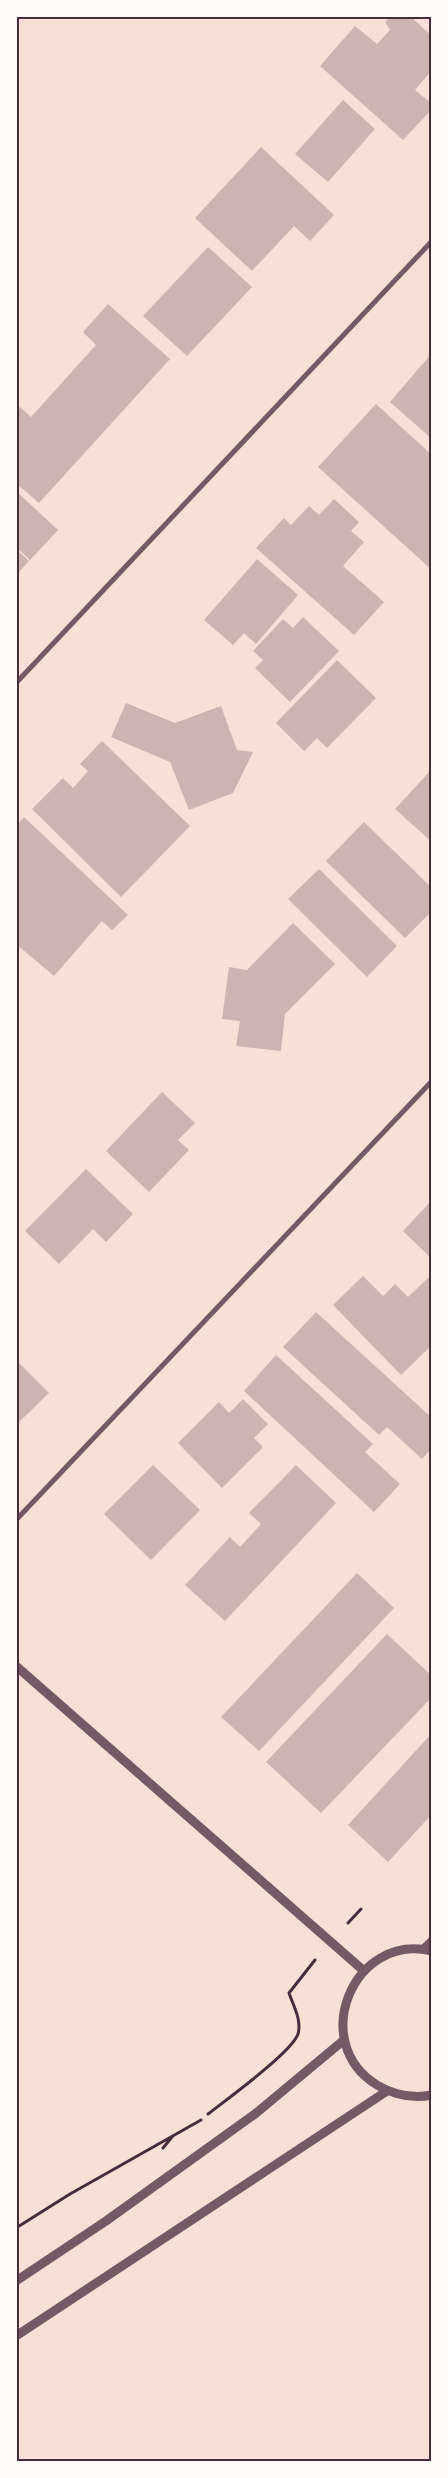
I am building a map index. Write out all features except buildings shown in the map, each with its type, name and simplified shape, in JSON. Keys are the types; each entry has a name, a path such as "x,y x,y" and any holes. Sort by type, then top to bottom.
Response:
{"street":[{"path":"16,683 432,241"},
{"path":"16,1520 432,1081"},
{"path":"16,1666 364,1971"},
{"path":"432,1941 428,1950 395,1952 381,1958 364,1971 350,1991 343,2015 344,2040 353,2062 368,2079 387,2091 408,2097 432,2096"},
{"path":"16,2281 106,2221 256,2114 344,2040"},
{"path":"16,2336 387,2091"}],"path":[{"path":"16,2228 70,2194 201,2120 278,2058 298,2035 299,2021 289,1993 303,1975"}]}
